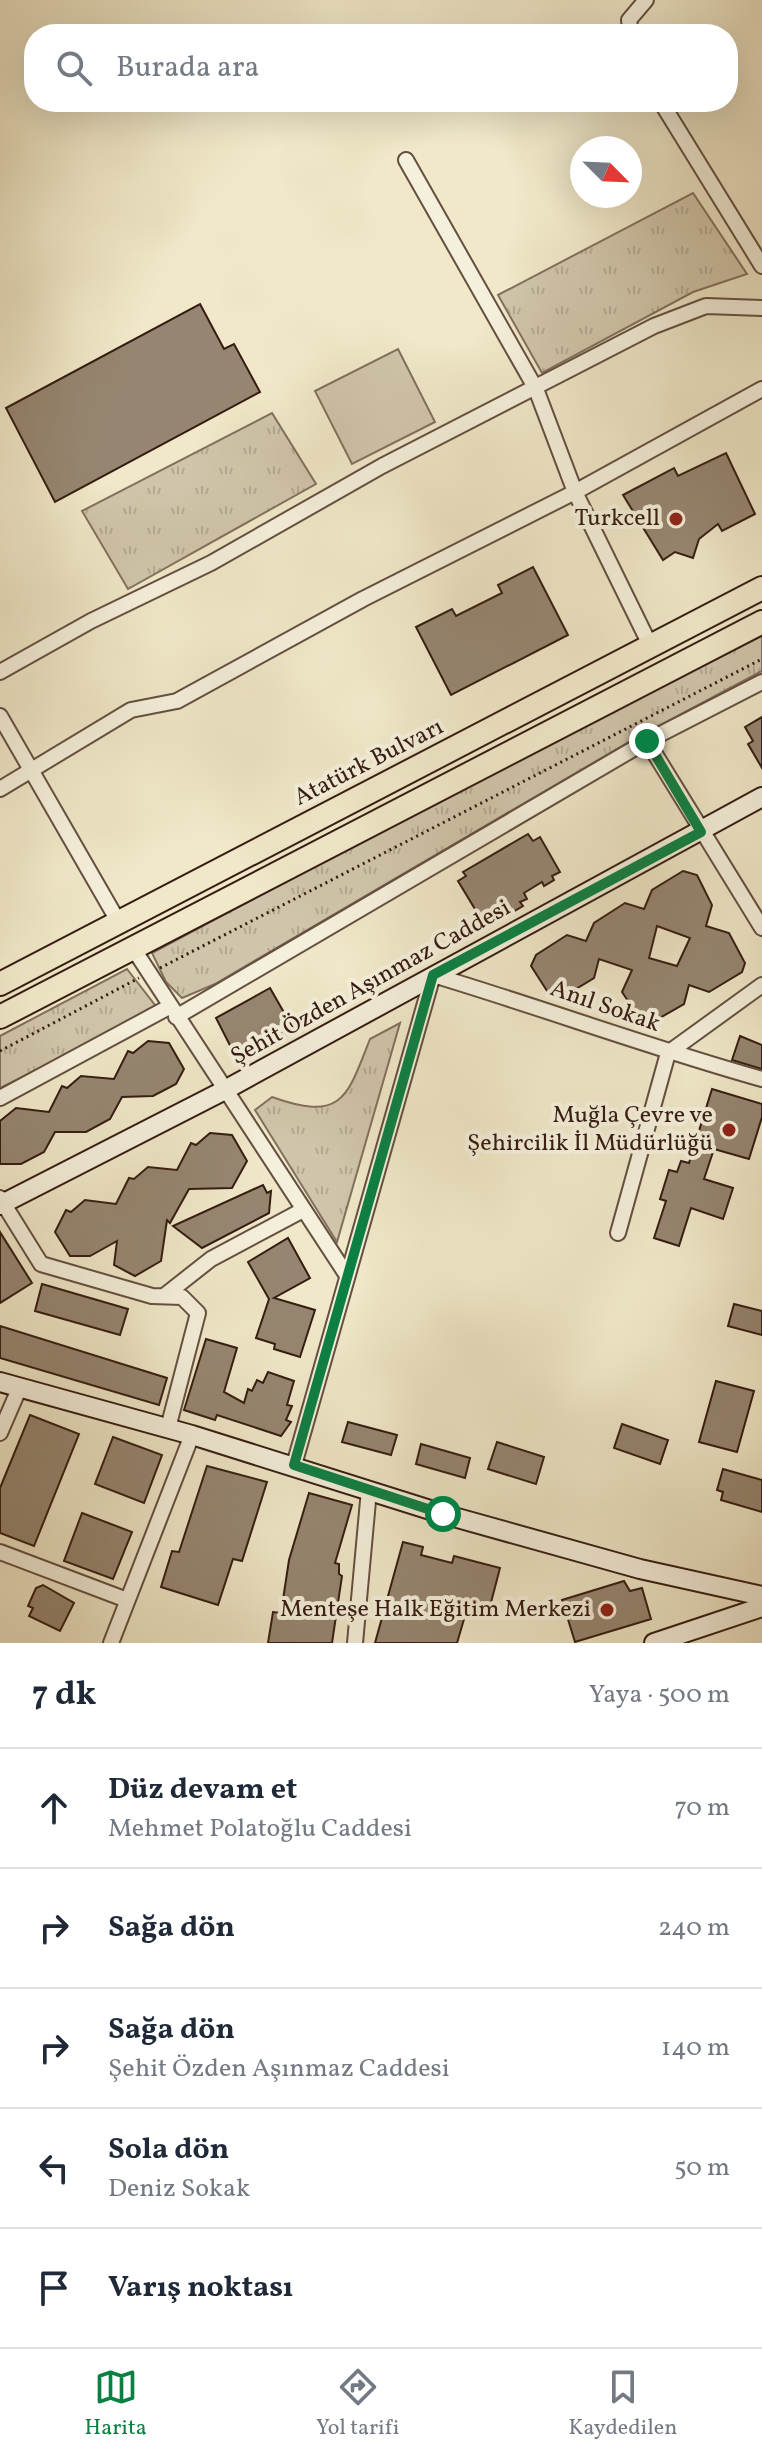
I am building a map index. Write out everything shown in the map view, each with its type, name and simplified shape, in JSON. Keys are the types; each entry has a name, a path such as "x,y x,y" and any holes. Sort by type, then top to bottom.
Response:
{"main road":[{"name":"Atatürk Bulvarı","path":"0,984 762,588"},
{"path":"0,1017 762,622"},
{"path":"118,921 133,948"}],"street":[{"path":"630,24 629,20 646,0"},
{"path":"667,112 762,266"},
{"path":"406,160 536,389 575,492 651,647"},
{"path":"0,672 91,621 211,563 382,466 654,326 706,306 762,308"},
{"path":"0,789 131,710 154,702 177,701 363,599 575,492 762,389"},
{"path":"0,1098 172,1012 647,741 762,682"},
{"path":"0,716 118,921"},
{"path":"647,741 762,928"},
{"name":"Şehit Özden Aşınmaz Caddesi","path":"1,1202 223,1091 762,797"},
{"path":"133,948 223,1091 346,1274"},
{"path":"294,1465 433,975"},
{"name":"Anıl Sokak","path":"433,975 557,1012 668,1053 762,1079"},
{"path":"618,1233 668,1053 762,985"},
{"path":"1,1202 41,1264 152,1296 182,1297 198,1313 168,1428"},
{"path":"164,1296 211,1259 303,1210"},
{"path":"0,1382 192,1435 640,1569 762,1596"},
{"path":"0,1433 19,1389"},
{"path":"111,1643 192,1435"},
{"path":"355,1643 369,1490"},
{"path":"0,1552 127,1600"},
{"path":"654,1643 762,1607"}],"path":[{"path":"0,1051 762,659"}],"green space":[{"path":"693,193 747,274 693,292 542,373 498,295"},
{"path":"398,349 435,422 352,464 315,391"},
{"path":"272,413 316,484 128,589 82,511"},
{"path":"762,636 762,671 634,739 215,984 182,998 166,982 152,953 475,781"},
{"path":"127,969 158,1009 0,1088 0,1036"},
{"path":"400,1023 337,1242 255,1110 272,1097 314,1107 339,1100 355,1076 370,1039"}],"building":[{"path":"200,304 224,349 234,344 260,392 55,502 6,408"},
{"path":"726,453 755,514 722,531 718,524 699,539 693,558 675,552 663,560 623,495 674,468 678,476"},
{"path":"533,567 568,635 451,695 416,627 452,609 456,616 502,593 498,585"},
{"path":"762,717 762,768 748,744 753,741 745,727"},
{"path":"528,834 533,841 540,837 560,872 544,886 542,882 524,893 527,899 520,902 523,906 489,926 484,917 481,919 458,881 466,876 463,872"},
{"path":"683,871 697,875 712,905 706,926 729,933 745,963 742,972 709,992 689,985 684,1004 651,1023 640,1019 622,992 632,970 599,959 594,978 561,998 549,994 531,966 536,955 567,935 586,941 594,923 625,903 644,909 652,890","holes":["657,926 690,938 677,966 649,958"]},
{"path":"270,988 294,1030 238,1061 216,1018"},
{"path":"740,1036 762,1045 762,1069 732,1060"},
{"path":"148,1041 169,1043 184,1069 176,1084 153,1096 122,1097 110,1119 86,1132 55,1132 44,1152 21,1164 0,1164 0,1121 16,1108 49,1112 62,1086 67,1088 81,1076 114,1079 128,1051 133,1053"},
{"path":"712,1089 762,1104 762,1117 749,1159 714,1149 704,1179 733,1188 723,1219 691,1208 679,1246 654,1238 666,1201 660,1199 669,1170 677,1172 681,1161 689,1163"},
{"path":"210,1133 232,1135 247,1161 232,1188 189,1189 170,1223 167,1220 161,1261 135,1276 114,1265 117,1241 90,1256 70,1256 55,1232 66,1210 71,1212 85,1200 116,1204 129,1178 134,1179 148,1167 177,1170 191,1143 196,1145"},
{"path":"263,1185 267,1193 271,1191 269,1213 202,1248 173,1226"},
{"path":"0,1232 32,1283 0,1303"},
{"path":"288,1238 310,1278 274,1298 315,1310 300,1357 274,1349 275,1344 256,1338 269,1299 248,1262"},
{"path":"42,1284 128,1309 120,1335 35,1311"},
{"path":"734,1304 762,1311 762,1335 728,1326"},
{"path":"0,1326 167,1378 159,1405 0,1358"},
{"path":"206,1339 237,1348 224,1392 244,1403 248,1389 252,1391 257,1380 263,1383 268,1372 294,1381 287,1405 292,1406 286,1420 291,1422 281,1436 217,1415 215,1420 184,1410"},
{"path":"716,1381 754,1391 737,1452 699,1442"},
{"path":"30,1415 79,1434 34,1546 0,1533 0,1488"},
{"path":"348,1422 397,1435 391,1455 342,1442"},
{"path":"622,1424 668,1440 660,1464 614,1448"},
{"path":"113,1437 162,1455 144,1503 95,1484"},
{"path":"497,1442 544,1457 536,1484 488,1469"},
{"path":"421,1444 470,1458 465,1478 416,1464"},
{"path":"207,1466 267,1482 242,1561 233,1559 218,1605 161,1587 172,1551 179,1552"},
{"path":"723,1469 762,1480 762,1512 721,1500 723,1492 717,1490"},
{"path":"309,1493 352,1505 335,1563 339,1564 339,1574 342,1576 332,1643 268,1643 273,1612 281,1613 289,1560"},
{"path":"82,1513 132,1532 113,1579 64,1561"},
{"path":"403,1542 423,1547 421,1555 452,1563 454,1556 500,1568 488,1614 467,1609 457,1643 375,1643"},
{"name":"Menteşe Halk Eğitim Merkezi","path":"624,1581 630,1591 642,1588 651,1619 575,1642 562,1600"},
{"path":"43,1585 74,1603 60,1631 29,1616 33,1608 28,1606 36,1588"}],"place":[{"name":"Turkcell","path":"676,519"},
{"name":"Muğla Çevre ve Şehircilik İl Müdürlüğü","path":"729,1130"},
{"name":"Menteşe Halk Eğitim Merkezi","path":"607,1610"}],"route":[{"path":"443,1514 294,1465 433,975 701,832 647,741"}]}
